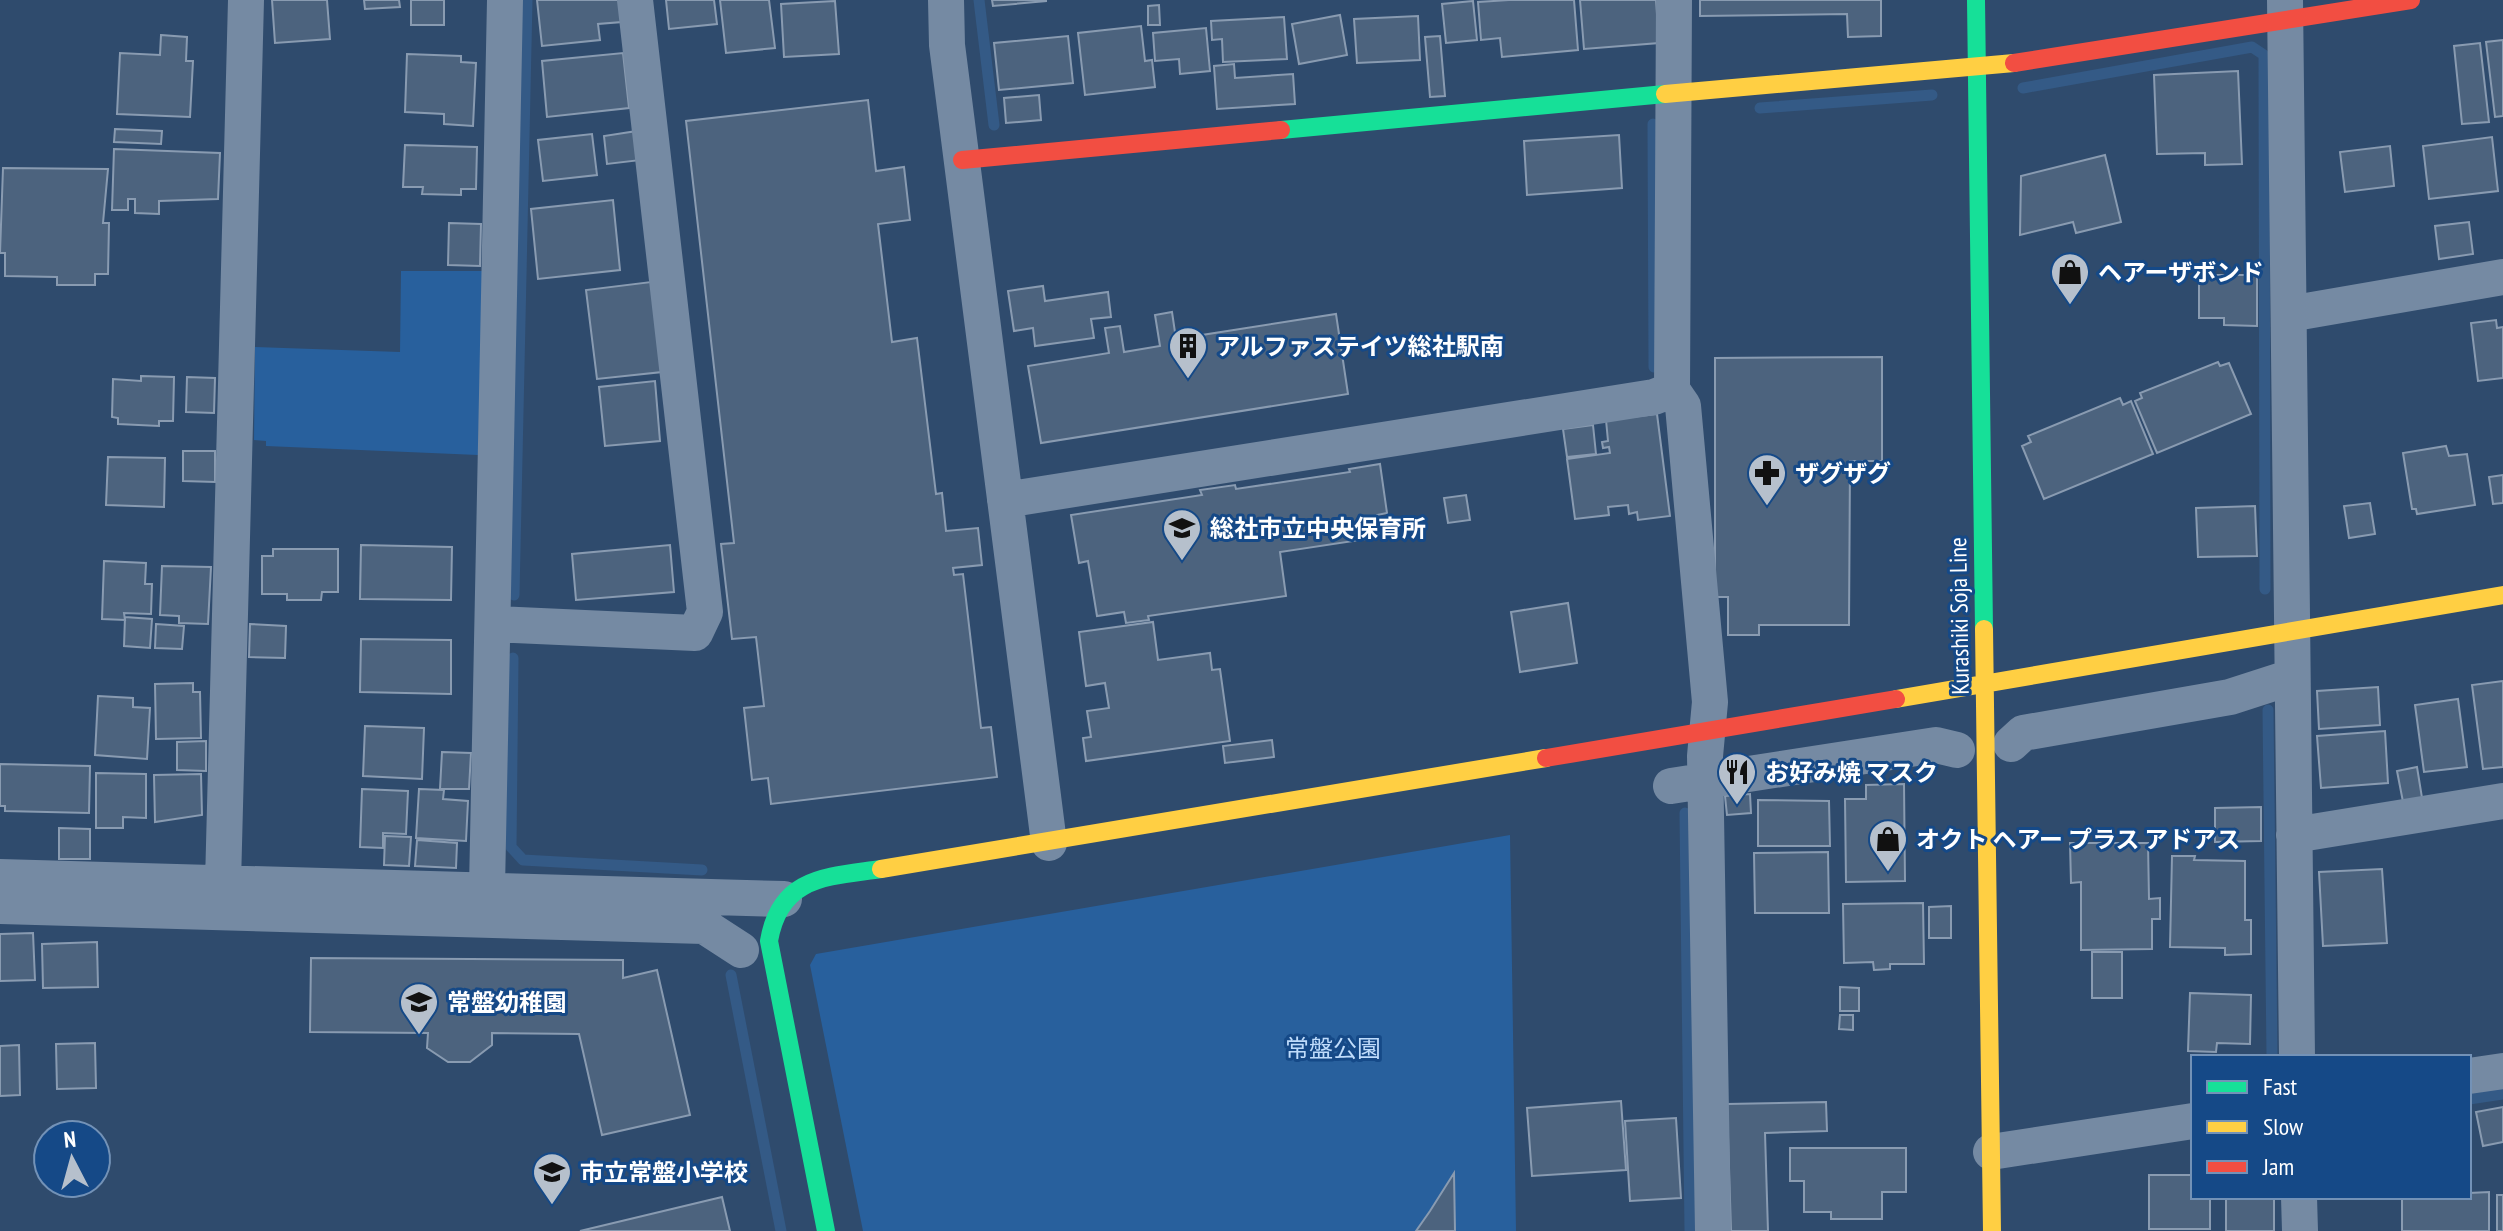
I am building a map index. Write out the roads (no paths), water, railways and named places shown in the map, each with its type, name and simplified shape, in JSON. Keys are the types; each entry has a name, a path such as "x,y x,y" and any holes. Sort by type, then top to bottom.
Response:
{"street":[{"path":"223,883 246,0"},
{"path":"487,888 505,0"},
{"path":"494,624 695,633 705,612 635,0"},
{"path":"946,0 962,160 1049,843"},
{"path":"1674,0 1672,390 1683,406 1710,702 1706,781 1713,1231"},
{"name":"Kurashiki Soja Line","path":"1976,0 1992,1231"},
{"path":"962,160 1675,93 1977,69 2285,11 2411,0"},
{"path":"2285,11 2297,1055"},
{"path":"2289,314 2503,277"},
{"path":"1005,500 1654,397 1672,390"},
{"path":"826,1231 769,941 771,921 784,899 805,883 820,878 1049,843 2503,595"},
{"path":"2011,744 2023,733 2230,697 2292,677"},
{"path":"1671,786 1936,745 1957,750"},
{"path":"2294,835 2503,801"},
{"path":"0,877 487,888 784,899"},
{"path":"0,906 704,926 741,950"},
{"path":"2471,1076 2503,1071"},
{"path":"1991,1152 2191,1121"},
{"path":"2299,1199 2300,1231"}],"waterway":[{"path":"514,595 527,0"},
{"path":"979,0 994,125"},
{"path":"2023,88 2252,47 2264,55 2265,589"},
{"path":"1760,108 1932,95"},
{"path":"1653,124 1654,367"},
{"path":"513,658 511,847 523,860 702,870"},
{"path":"2268,710 2272,1055"},
{"path":"1685,813 1690,1231"},
{"path":"731,975 781,1231"},
{"path":"2471,1099 2503,1094"}],"place":[{"name":"ヘアーザボンド","path":"2070,306"},
{"name":"アルファステイツ総社駅南","path":"1188,380"},
{"name":"ザグザグ","path":"1767,507"},
{"name":"総社市立中央保育所","path":"1182,562"},
{"name":"お好み焼 マスク","path":"1737,806"},
{"name":"オクト ヘアー プラス アドアス","path":"1888,873"},
{"name":"常盤幼稚園","path":"419,1036"},
{"name":"市立常盤小学校","path":"552,1206"}],"park label":[{"name":"常盤公園","path":"1333,1048"}]}
